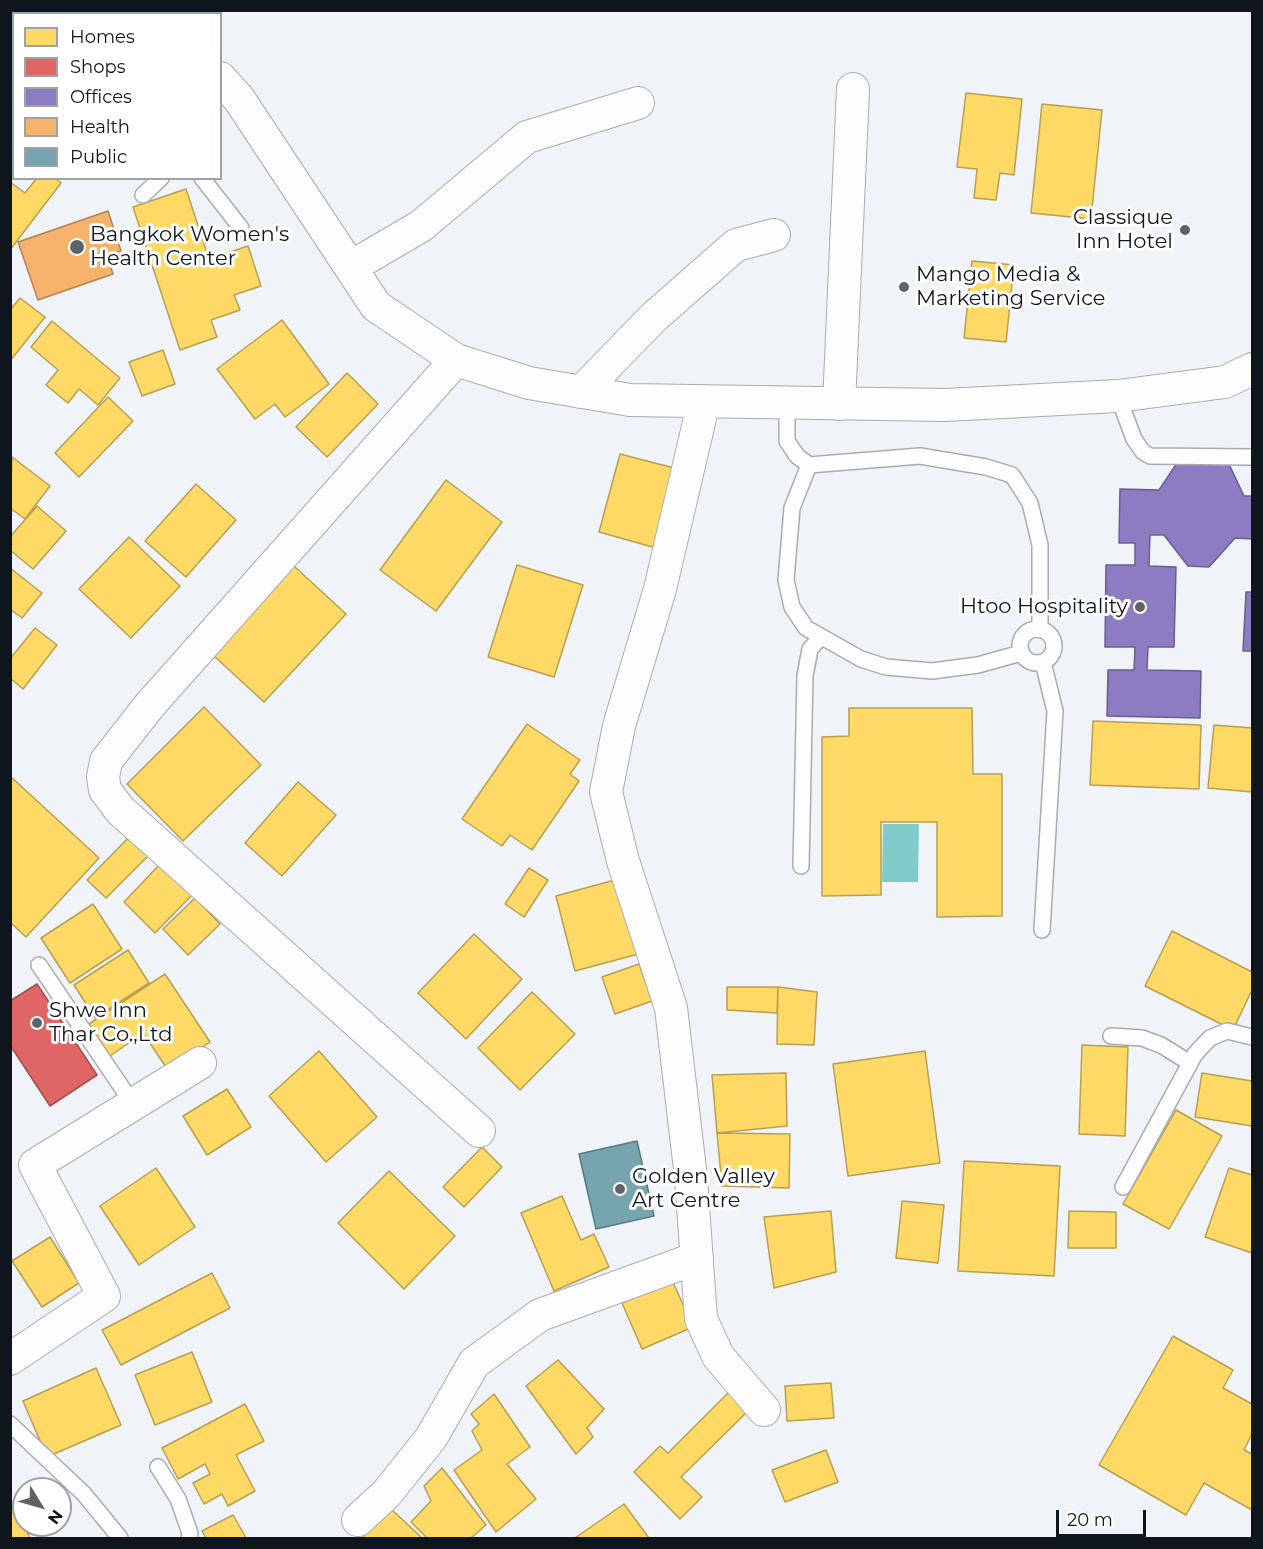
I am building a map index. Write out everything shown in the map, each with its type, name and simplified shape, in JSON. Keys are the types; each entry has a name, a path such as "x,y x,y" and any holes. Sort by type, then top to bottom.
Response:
{"street":[{"path":"222,80 239,99 376,306 456,360 529,383 630,400 945,405 1118,396 1225,381 1252,369"},
{"path":"839,404 853,89"},
{"path":"351,267 421,226 527,137 638,103"},
{"path":"581,392 654,317 736,245 774,235"},
{"path":"456,360 148,706 106,761 103,777 105,790 120,810 479,1131"},
{"path":"704,401 660,589 619,726 606,792 623,861 671,1008 692,1178 701,1319 718,1356 764,1410"},
{"path":"10,1359 104,1296 35,1165 200,1063"},
{"path":"358,1520 387,1493 430,1438 474,1363 540,1315 697,1258"}],"lane":[{"path":"143,195 159,180"},
{"path":"203,180 241,228"},
{"path":"1118,396 1134,439 1143,452 1150,456 1252,457"},
{"path":"787,404 788,441 797,456 809,465 920,456 986,467 1012,475 1030,502 1040,545 1040,630"},
{"path":"809,465 792,508 786,580 792,607 806,628 861,659 886,667 932,671 978,665 1021,652"},
{"path":"1031,630 1040,630 1048,633 1054,649 1050,657 1043,662 1035,663 1027,660 1021,652 1020,644 1031,630"},
{"path":"801,866 805,676 810,649 821,637"},
{"path":"1042,930 1055,711 1043,662"},
{"path":"39,965 133,1104"},
{"path":"1123,1187 1190,1064 1210,1038 1227,1031 1252,1037"},
{"path":"1111,1036 1142,1038 1161,1045 1190,1064"},
{"path":"10,1424 84,1494 120,1539"},
{"path":"158,1467 178,1499 190,1533 189,1539"}],"water":[{"path":"883,824 919,824 918,882 882,882"}],"building: Homes":[{"path":"21,10 43,10 45,12 20,12"},
{"path":"12,20 12,76 10,75 10,22"},
{"path":"10,85 12,86 12,110 10,112"},
{"path":"966,93 1022,99 1014,175 1000,173 996,200 974,198 977,169 957,167"},
{"path":"1042,104 1102,110 1091,219 1031,213"},
{"path":"12,120 12,160 10,158 10,121"},
{"path":"35,180 57,180 61,183 10,250 10,182 25,193"},
{"path":"186,189 209,259 248,246 261,286 234,295 240,310 211,320 217,337 180,350 133,207"},
{"path":"972,261 1014,265 1006,342 964,338"},
{"path":"20,298 45,317 10,361 10,310"},
{"path":"282,320 329,384 285,417 275,404 255,419 217,369"},
{"path":"52,321 120,378 98,405 79,389 68,403 46,385 58,370 31,347"},
{"path":"163,350 175,384 142,396 129,362"},
{"path":"347,373 378,404 327,457 296,427"},
{"path":"108,397 133,421 79,477 55,453"},
{"path":"620,454 678,469 656,548 599,532"},
{"path":"12,457 50,486 25,519 10,508"},
{"path":"446,480 502,522 436,611 380,570"},
{"path":"196,484 236,520 186,577 145,541"},
{"path":"37,506 66,531 33,569 10,550 10,537"},
{"path":"129,537 180,586 131,638 79,589"},
{"path":"517,565 583,585 554,677 488,657"},
{"path":"294,566 346,614 264,702 213,655"},
{"path":"10,568 42,593 22,618 10,609"},
{"path":"35,628 57,645 23,689 10,678 10,659"},
{"path":"204,707 261,765 183,841 127,784"},
{"path":"849,708 972,708 973,774 1002,774 1002,916 937,917 937,822 881,822 881,895 822,896 822,737 849,736"},
{"path":"1093,721 1201,725 1199,789 1090,785"},
{"path":"527,724 580,760 570,774 579,781 532,850 510,835 502,846 462,819"},
{"path":"1214,725 1252,728 1252,792 1208,788"},
{"path":"10,776 99,858 26,937 10,922"},
{"path":"298,782 336,815 282,876 245,843"},
{"path":"135,831 154,850 106,898 87,880"},
{"path":"161,863 192,895 155,933 124,902"},
{"path":"529,868 548,880 524,917 505,904"},
{"path":"622,878 642,953 575,971 556,896"},
{"path":"195,898 220,924 188,955 163,929"},
{"path":"93,904 122,949 70,983 41,938"},
{"path":"1172,931 1252,972 1252,990 1233,1030 1145,986"},
{"path":"474,934 522,979 466,1039 418,993"},
{"path":"128,950 149,983 95,1018 74,985"},
{"path":"639,964 652,1001 615,1014 602,977"},
{"path":"165,974 210,1042 168,1070 143,1033 110,1056 89,1024"},
{"path":"727,987 778,987 777,1013 727,1010"},
{"path":"778,987 817,992 814,1045 777,1044"},
{"path":"532,992 575,1034 520,1090 478,1048"},
{"path":"1082,1045 1128,1047 1125,1136 1079,1134"},
{"path":"319,1051 377,1117 326,1162 269,1096"},
{"path":"925,1051 940,1163 848,1176 833,1064"},
{"path":"786,1073 787,1126 717,1133 712,1075"},
{"path":"1202,1073 1252,1081 1252,1126 1195,1117"},
{"path":"227,1089 251,1127 207,1155 183,1116"},
{"path":"1176,1110 1222,1136 1169,1229 1123,1204"},
{"path":"717,1133 790,1134 789,1188 722,1186"},
{"path":"482,1147 502,1167 464,1207 443,1187"},
{"path":"964,1161 1060,1166 1054,1276 958,1271"},
{"path":"156,1168 195,1227 139,1265 100,1206"},
{"path":"1229,1168 1252,1175 1252,1253 1205,1237"},
{"path":"389,1171 455,1236 404,1289 338,1223"},
{"path":"562,1196 581,1240 594,1234 609,1267 554,1291 521,1213"},
{"path":"902,1201 944,1205 938,1263 896,1258"},
{"path":"831,1211 836,1272 774,1288 764,1217"},
{"path":"1069,1211 1116,1212 1116,1248 1068,1248"},
{"path":"50,1237 79,1283 42,1307 12,1261"},
{"path":"212,1273 230,1308 121,1365 102,1330"},
{"path":"672,1280 693,1327 642,1349 622,1303"},
{"path":"1173,1336 1233,1370 1223,1388 1252,1404 1252,1434 1244,1450 1252,1454 1252,1510 1204,1483 1186,1515 1099,1465"},
{"path":"192,1352 212,1402 155,1425 135,1375"},
{"path":"558,1360 604,1409 587,1428 593,1437 576,1454 526,1386"},
{"path":"96,1368 121,1425 47,1457 23,1401"},
{"path":"831,1383 834,1418 787,1421 785,1386"},
{"path":"731,1390 750,1409 681,1477 702,1497 680,1519 634,1472 660,1446 668,1453"},
{"path":"494,1394 530,1447 507,1464 536,1499 496,1532 454,1470 482,1450 472,1431 479,1424 471,1414"},
{"path":"245,1404 264,1441 236,1455 255,1491 228,1506 222,1494 204,1504 193,1483 210,1474 205,1464 178,1479 162,1448"},
{"path":"826,1450 838,1482 785,1502 772,1470"},
{"path":"442,1468 486,1525 471,1538 427,1538 411,1522 431,1501 424,1486"},
{"path":"11,1502 12,1537 30,1538 10,1538"},
{"path":"624,1504 649,1538 575,1538"},
{"path":"390,1508 422,1538 362,1538"},
{"path":"233,1515 246,1538 206,1538 202,1531"}],"building: Shops":[{"name":"Shwe Inn Thar Co.,Ltd","path":"37,984 97,1075 50,1106 10,1045 10,1001"}],"building: Offices":[{"name":"Htoo Hospitality","path":"1179,460 1228,462 1244,496 1252,496 1252,539 1235,538 1209,567 1188,566 1164,535 1150,535 1149,566 1176,567 1174,647 1148,647 1147,670 1201,671 1200,718 1107,716 1108,670 1134,670 1135,647 1105,647 1106,565 1135,565 1135,543 1119,543 1120,489 1159,490"},
{"path":"1246,592 1252,592 1252,651 1243,651"}],"building: Health":[{"path":"108,211 121,251 107,256 113,274 38,300 18,242"}],"building: Public":[{"path":"637,1141 654,1216 596,1229 579,1154"}],"place":[{"name":"Classique Inn Hotel","path":"1185,230"},
{"name":"Bangkok Women's Health Center","path":"77,247"},
{"name":"Mango Media & Marketing Service","path":"904,287"},
{"name":"Htoo Hospitality","path":"1140,607"},
{"name":"Shwe Inn Thar Co.,Ltd","path":"37,1023"},
{"name":"Golden Valley Art Centre","path":"620,1189"}]}
